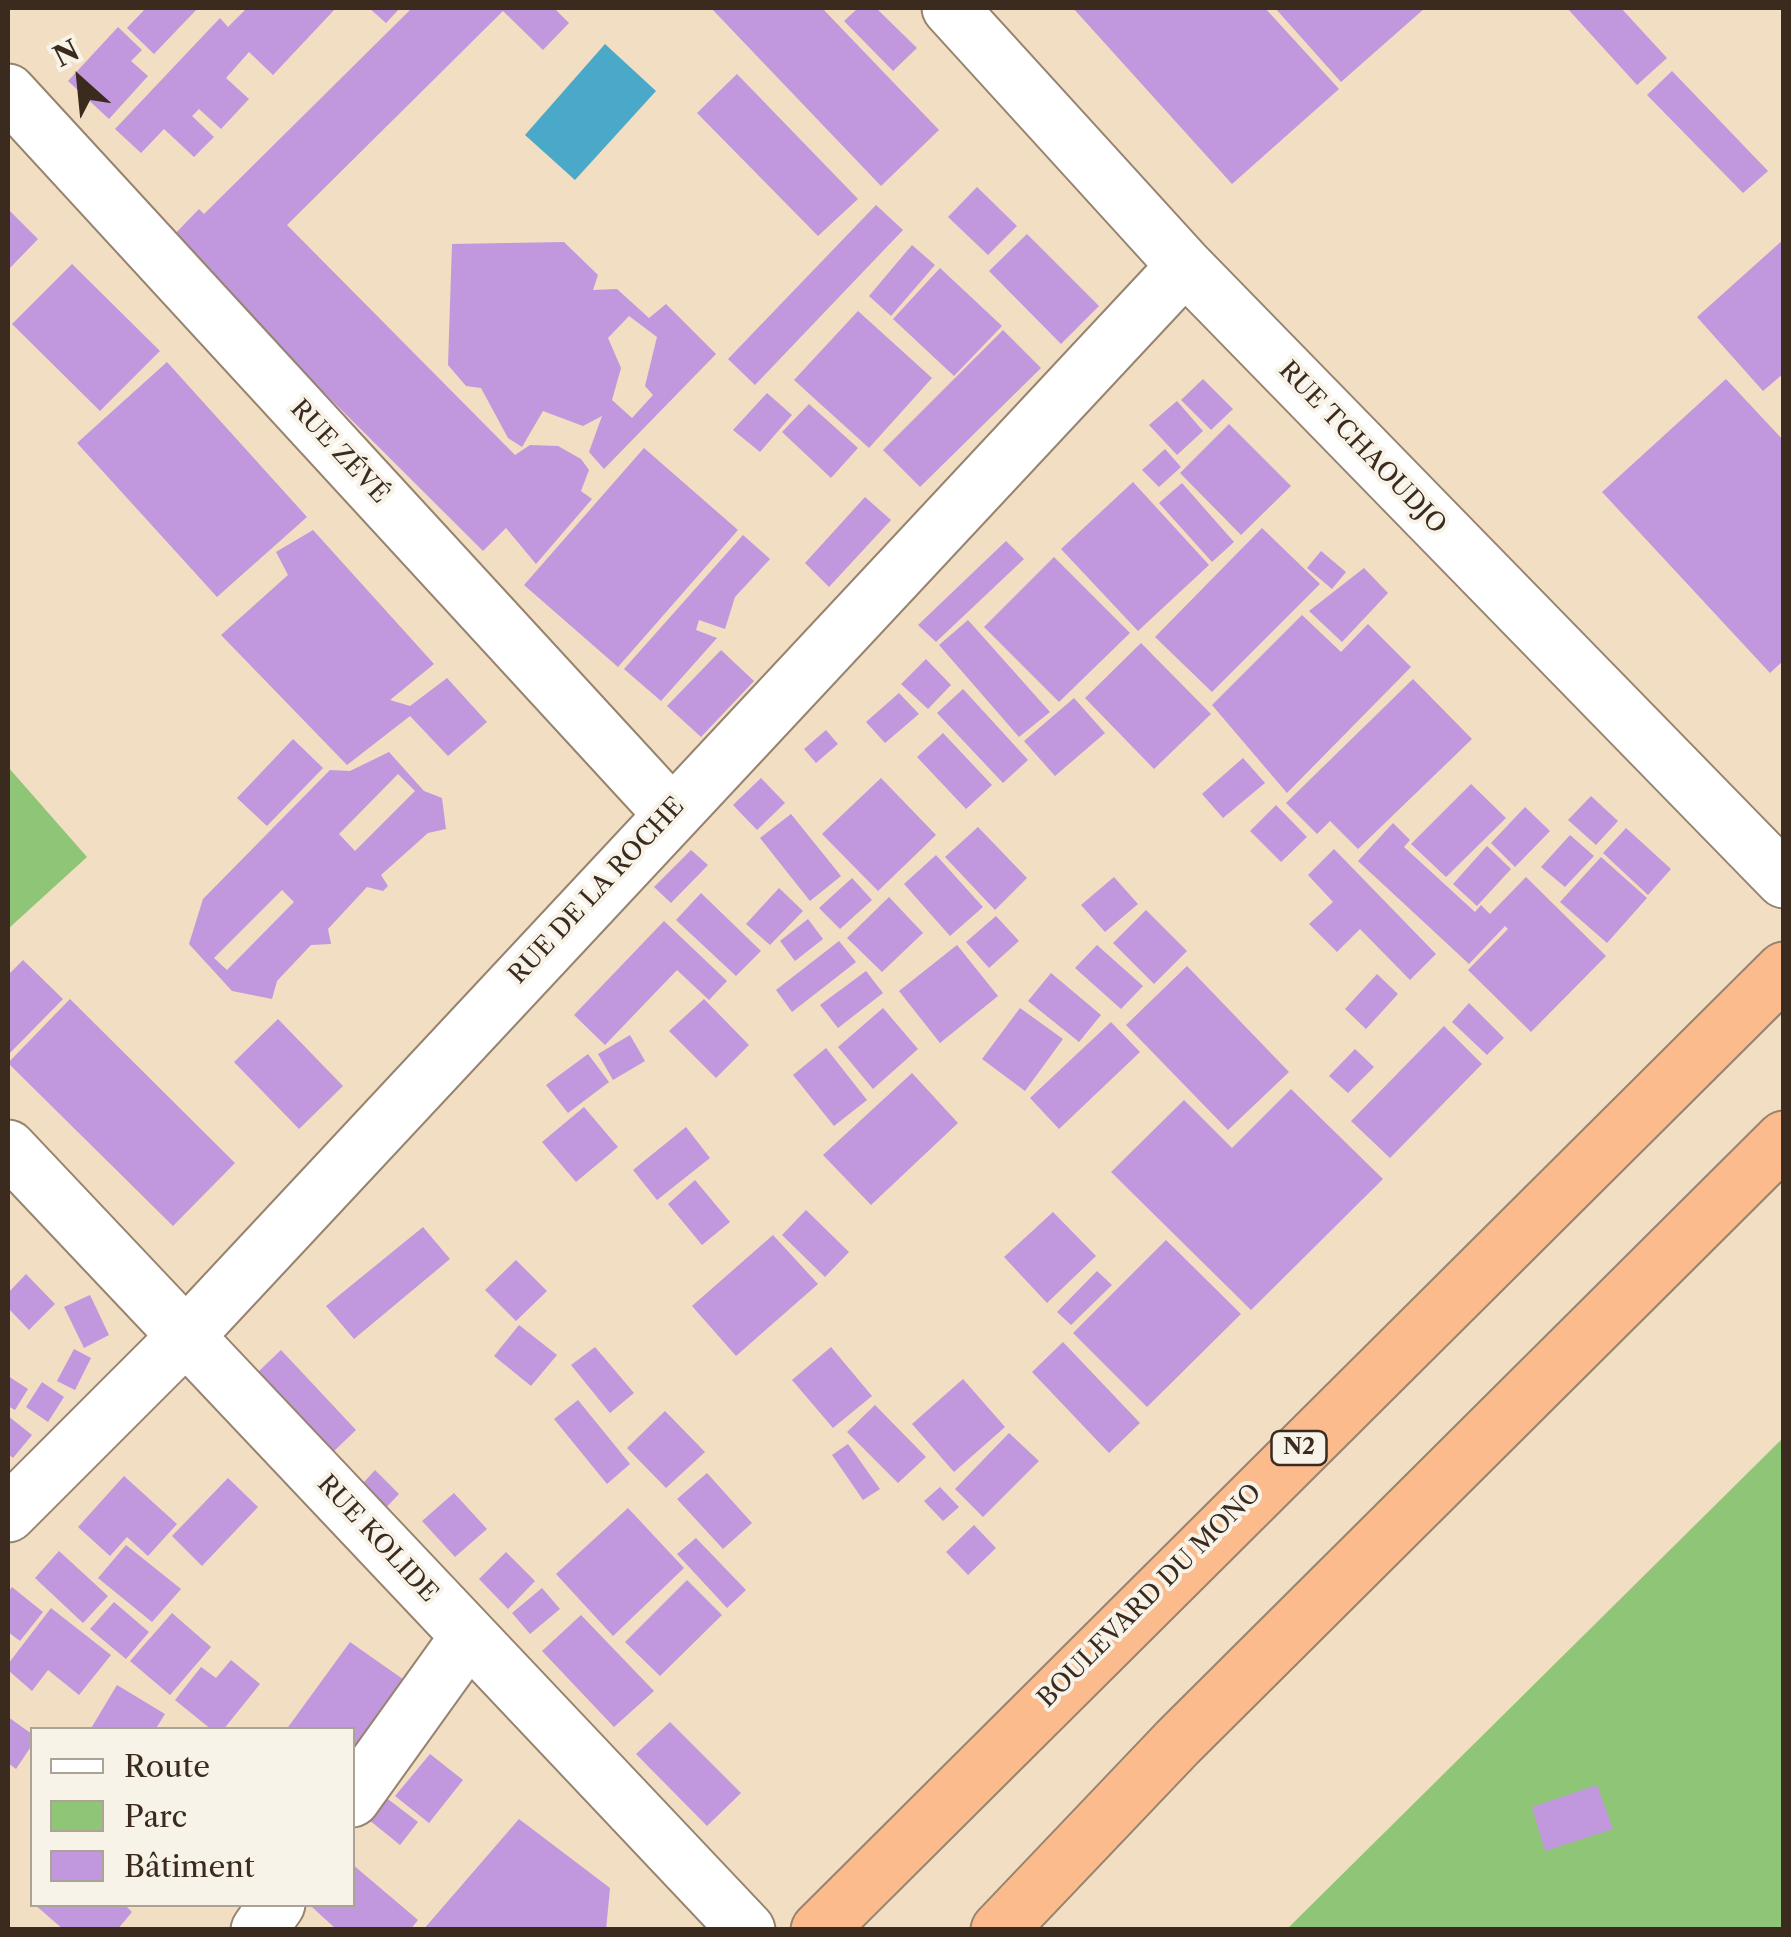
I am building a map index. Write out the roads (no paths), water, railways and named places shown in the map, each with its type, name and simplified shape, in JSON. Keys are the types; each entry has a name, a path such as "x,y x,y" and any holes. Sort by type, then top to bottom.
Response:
{"highway":[{"name":"BOULEVARD DU MONO","path":"819,1930 1643,1105 1784,970"},
{"path":"999,1930 1178,1742 1784,1139"}],"street":[{"name":"RUE TCHAOUDJO","path":"950,8 1185,266 1784,880"},
{"name":"RUE ZÉVÉ","path":"8,92 670,812"},
{"name":"RUE DE LA ROCHE","path":"8,1514 186,1336 670,812 1185,266"},
{"name":"RUE KOLIDE","path":"8,1148 746,1930"},
{"path":"355,1795 469,1636"},
{"path":"260,1930 275,1907"}],"water":[{"path":"605,44 656,91 575,180 525,135"}]}
